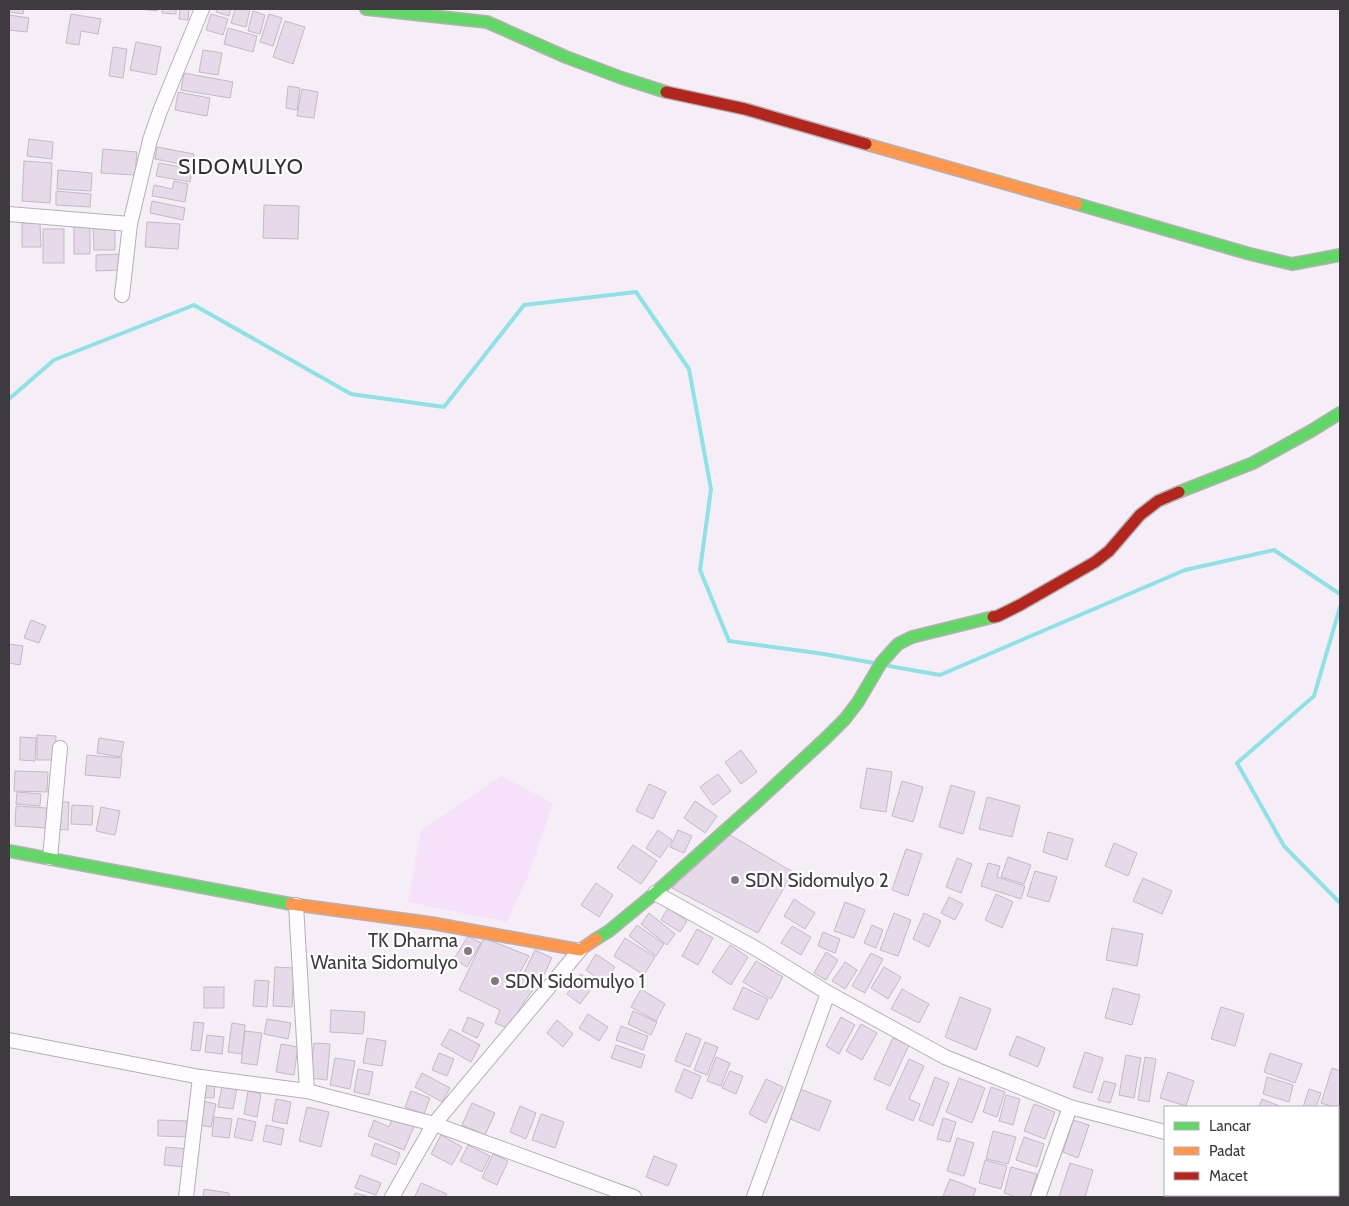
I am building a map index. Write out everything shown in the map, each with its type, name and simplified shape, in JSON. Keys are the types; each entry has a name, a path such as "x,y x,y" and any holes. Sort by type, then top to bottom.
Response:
{"street":[{"path":"122,295 130,224 150,140 202,9"},
{"path":"366,9 488,22 566,57 622,78 671,93 745,109 1250,254 1292,264 1340,254"},
{"path":"9,214 130,224"},
{"path":"392,1197 434,1124 580,950 609,931 655,893 826,738 845,719 858,702 881,663 898,644 912,637 998,616 1020,605 1096,562 1109,551 1140,515 1158,501 1253,463 1340,413"},
{"path":"50,858 60,748"},
{"path":"9,851 296,904 431,923 580,950"},
{"path":"655,893 945,1057 1070,1107 1164,1132"},
{"path":"296,904 307,1091"},
{"path":"754,1197 828,992"},
{"path":"9,1040 200,1077 307,1091 434,1124 634,1197"},
{"path":"186,1197 200,1077"},
{"path":"1038,1197 1070,1107"}],"shaded area":[{"path":"501,776 553,803 528,876 507,922 408,902 421,830"}],"building":[{"path":"9,9 24,9 23,14 9,12"},
{"path":"140,9 157,9 157,11"},
{"path":"162,9 176,9 176,14 162,13"},
{"path":"180,9 189,9 188,20 179,19"},
{"path":"217,9 231,9 229,16 216,12"},
{"path":"235,9 250,9 246,27 231,23"},
{"path":"253,11 265,15 260,34 248,31"},
{"path":"71,14 101,19 98,34 81,31 79,45 66,43"},
{"path":"211,14 228,19 223,35 206,30"},
{"path":"269,14 282,18 273,46 260,42"},
{"path":"9,15 29,18 27,32 9,30"},
{"path":"285,21 305,27 293,64 273,57"},
{"path":"228,28 257,36 253,52 224,44"},
{"path":"136,42 161,47 156,75 130,70"},
{"path":"113,47 127,49 123,78 109,76"},
{"path":"203,50 222,53 218,75 199,72"},
{"path":"184,73 233,82 230,98 181,90"},
{"path":"288,86 300,88 297,110 286,108"},
{"path":"302,89 318,92 314,118 297,116"},
{"path":"178,92 210,98 207,116 175,110"},
{"path":"29,139 53,142 52,159 27,156"},
{"path":"157,147 194,154 192,166 155,159"},
{"path":"103,149 137,152 135,175 101,173"},
{"path":"24,161 52,163 50,203 22,201"},
{"path":"159,163 192,169 190,182 156,176"},
{"path":"58,170 92,173 91,191 57,189"},
{"path":"174,181 188,184 185,202 152,196 154,185 172,189"},
{"path":"56,191 91,194 90,207 56,205"},
{"path":"152,201 185,208 183,220 150,213"},
{"path":"264,205 299,206 298,239 263,238"},
{"path":"147,222 180,224 178,249 145,247"},
{"path":"22,223 40,223 41,247 22,247"},
{"path":"90,226 90,254 74,254 74,227"},
{"path":"115,226 115,250 94,250 93,227"},
{"path":"43,229 64,229 64,263 43,263"},
{"path":"120,254 121,270 96,271 96,255"},
{"path":"31,620 46,626 39,643 24,638"},
{"path":"9,644 23,646 20,665 9,663"},
{"path":"37,735 56,736 55,760 37,760"},
{"path":"20,737 36,738 35,761 20,760"},
{"path":"99,738 124,742 121,757 97,753"},
{"path":"741,750 757,772 741,784 725,762"},
{"path":"87,755 122,758 120,778 85,775"},
{"path":"867,768 892,772 886,812 860,808"},
{"path":"15,771 48,772 47,792 14,791"},
{"path":"718,774 731,791 713,805 700,787"},
{"path":"902,781 923,787 913,822 892,816"},
{"path":"649,784 666,792 653,819 636,811"},
{"path":"951,785 975,792 963,834 939,827"},
{"path":"17,792 41,794 40,806 16,804"},
{"path":"987,797 1020,806 1012,837 979,829"},
{"path":"695,801 717,816 705,833 684,818"},
{"path":"58,802 69,802 68,830 57,829"},
{"path":"72,805 93,806 92,825 71,824"},
{"path":"16,806 47,808 46,828 15,826"},
{"path":"101,807 120,811 115,835 96,831"},
{"path":"658,830 672,840 660,858 646,848"},
{"path":"678,830 692,836 684,853 670,847"},
{"path":"1048,832 1073,839 1067,860 1043,852"},
{"name":"SDN Sidomulyo 2","path":"730,835 793,872 758,933 672,888"},
{"path":"1114,843 1137,853 1128,876 1105,866"},
{"path":"633,845 657,861 641,884 617,868"},
{"path":"906,849 922,854 908,896 892,890"},
{"path":"1008,857 1031,865 1024,884 1001,877"},
{"path":"957,858 972,864 961,893 946,887"},
{"path":"988,863 1000,866 997,877 1025,886 1021,899 981,886"},
{"path":"1035,871 1057,877 1049,902 1027,896"},
{"path":"1143,878 1172,891 1162,914 1133,901"},
{"path":"596,883 613,895 599,917 581,905"},
{"path":"996,894 1013,902 1002,928 985,920"},
{"path":"949,897 963,904 955,920 941,913"},
{"path":"794,899 815,913 805,929 784,916"},
{"path":"845,902 865,910 854,938 834,931"},
{"path":"668,908 687,921 680,932 661,920"},
{"path":"649,913 675,934 667,945 641,924"},
{"path":"894,913 911,920 898,956 880,950"},
{"path":"924,913 941,921 929,947 913,939"},
{"path":"637,925 664,944 656,956 629,936"},
{"path":"872,925 883,930 876,948 864,943"},
{"path":"792,926 811,937 801,955 781,943"},
{"path":"1112,928 1143,934 1137,966 1106,960"},
{"path":"697,929 713,938 698,965 682,956"},
{"path":"823,932 840,939 835,953 818,946"},
{"name":"TK Dharma Wanita Sidomulyo","path":"468,936 481,943 467,967 454,959"},
{"name":"SDN Sidomulyo 1","path":"484,938 529,956 518,976 536,985 507,1028 495,1023 500,1010 459,990"},
{"path":"625,938 655,957 644,975 614,956"},
{"path":"730,945 748,957 731,985 712,972"},
{"path":"535,950 552,958 540,983 523,975"},
{"path":"826,952 838,960 826,980 814,973"},
{"path":"871,953 883,959 865,993 852,986"},
{"path":"596,954 615,967 604,983 586,970"},
{"path":"756,961 783,977 771,999 743,982"},
{"path":"845,962 857,970 845,989 832,981"},
{"path":"275,967 294,968 292,1007 273,1006"},
{"path":"884,967 901,977 888,999 871,988"},
{"path":"581,974 594,985 580,1004 567,994"},
{"path":"255,980 269,981 267,1007 253,1006"},
{"path":"204,987 224,987 224,1008 204,1008"},
{"path":"743,987 768,999 758,1020 733,1009"},
{"path":"1113,988 1140,995 1132,1025 1105,1018"},
{"path":"641,989 665,1004 656,1021 631,1007"},
{"path":"902,989 929,1004 919,1023 891,1009"},
{"path":"960,997 991,1009 976,1050 945,1037"},
{"path":"1221,1007 1244,1014 1235,1046 1211,1039"},
{"path":"331,1010 365,1012 363,1034 330,1032"},
{"path":"633,1011 657,1022 651,1035 628,1024"},
{"path":"588,1014 608,1027 599,1041 579,1028"},
{"path":"468,1017 484,1024 477,1038 462,1031"},
{"path":"841,1017 855,1025 839,1054 826,1046"},
{"path":"267,1019 291,1023 288,1039 264,1034"},
{"path":"557,1020 573,1034 563,1047 547,1033"},
{"path":"194,1022 204,1023 200,1051 191,1050"},
{"path":"232,1023 245,1025 242,1054 228,1052"},
{"path":"861,1024 877,1033 862,1060 846,1051"},
{"path":"621,1026 648,1036 643,1050 616,1040"},
{"path":"450,1029 480,1045 471,1062 441,1045"},
{"path":"245,1031 262,1033 257,1065 241,1063"},
{"path":"686,1033 701,1039 690,1067 675,1061"},
{"path":"207,1035 224,1037 222,1054 205,1052"},
{"path":"1017,1036 1045,1048 1038,1067 1009,1055"},
{"path":"367,1038 386,1041 382,1066 363,1063"},
{"path":"893,1038 909,1045 890,1086 874,1079"},
{"path":"705,1042 718,1047 707,1075 694,1070"},
{"path":"314,1043 330,1044 327,1080 310,1078"},
{"path":"281,1044 298,1047 294,1075 276,1072"},
{"path":"616,1045 645,1055 641,1068 611,1058"},
{"path":"1085,1052 1103,1058 1092,1093 1073,1087"},
{"path":"439,1053 454,1059 447,1076 432,1070"},
{"path":"1270,1053 1302,1064 1295,1083 1264,1072"},
{"path":"1126,1055 1141,1058 1134,1098 1119,1095"},
{"path":"716,1057 730,1063 721,1086 707,1081"},
{"path":"1145,1057 1156,1059 1149,1102 1138,1100"},
{"path":"335,1058 355,1061 350,1089 330,1085"},
{"path":"909,1059 924,1066 909,1099 920,1104 913,1121 886,1109"},
{"path":"1332,1068 1340,1071 1339,1109 1339,1106 1321,1103"},
{"path":"358,1069 373,1072 369,1095 354,1092"},
{"path":"684,1069 701,1076 692,1099 675,1091"},
{"path":"730,1071 743,1076 736,1094 722,1088"},
{"path":"1168,1072 1194,1081 1186,1106 1160,1098"},
{"path":"422,1073 450,1088 442,1102 415,1087"},
{"path":"935,1077 949,1083 933,1126 919,1120"},
{"path":"1267,1077 1293,1085 1289,1102 1263,1094"},
{"path":"959,1078 985,1088 972,1123 946,1112"},
{"path":"766,1079 783,1087 766,1123 749,1114"},
{"path":"202,1081 215,1082 214,1098 200,1097"},
{"path":"1104,1081 1116,1084 1110,1103 1098,1100"},
{"path":"222,1086 237,1088 233,1109 218,1107"},
{"path":"991,1087 1005,1092 997,1117 983,1112"},
{"path":"800,1089 831,1101 819,1131 788,1118"},
{"path":"1309,1089 1321,1093 1316,1106 1303,1106"},
{"path":"248,1091 261,1094 257,1117 244,1114"},
{"path":"411,1091 430,1098 424,1114 405,1107"},
{"path":"1006,1095 1020,1099 1013,1125 999,1121"},
{"path":"276,1099 291,1102 287,1124 272,1121"},
{"path":"1262,1099 1280,1106 1259,1106"},
{"path":"203,1101 216,1104 211,1127 198,1125"},
{"path":"472,1103 495,1113 485,1135 462,1125"},
{"path":"1034,1104 1055,1112 1045,1139 1024,1131"},
{"path":"520,1106 536,1113 526,1139 510,1132"},
{"path":"307,1107 329,1112 321,1147 299,1141"},
{"path":"541,1114 564,1122 555,1148 532,1140"},
{"path":"394,1115 415,1124 404,1150 368,1136 374,1120 389,1127"},
{"path":"214,1117 232,1119 229,1138 212,1136"},
{"path":"238,1118 256,1122 252,1141 234,1137"},
{"path":"943,1118 956,1122 950,1142 937,1139"},
{"path":"158,1120 187,1121 187,1137 158,1136"},
{"path":"1073,1120 1089,1125 1078,1158 1063,1152"},
{"path":"266,1125 284,1129 281,1145 263,1141"},
{"path":"1340,1125 1340,1151 1339,1150"},
{"path":"993,1131 1016,1137 1008,1164 986,1159"},
{"path":"441,1135 462,1147 452,1165 431,1154"},
{"path":"1024,1137 1044,1144 1037,1167 1016,1160"},
{"path":"957,1138 974,1143 964,1176 947,1171"},
{"path":"375,1143 400,1153 396,1165 371,1155"},
{"path":"468,1145 490,1156 482,1172 460,1161"},
{"path":"166,1147 188,1149 186,1167 164,1165"},
{"path":"493,1154 508,1161 497,1185 482,1178"},
{"path":"654,1156 677,1165 668,1186 646,1177"},
{"path":"985,1160 1007,1166 1001,1189 979,1183"},
{"path":"1070,1163 1093,1170 1085,1197 1059,1197"},
{"path":"1011,1167 1037,1174 1030,1197 1017,1197 1004,1193"},
{"path":"360,1175 381,1183 376,1195 355,1188"},
{"path":"950,1179 976,1189 973,1197 943,1196"},
{"path":"421,1183 447,1194 445,1197 415,1196"},
{"path":"204,1189 229,1193 229,1197 203,1197"},
{"path":"355,1193 370,1197 354,1197"},
{"path":"1277,1196 1310,1196 1309,1197"},
{"path":"1314,1196 1335,1196 1335,1197"}],"waterway":[{"path":"9,399 54,360 194,305 351,394 444,407 524,305 636,292 689,369 711,489 700,570 729,641 874,663"},
{"path":"889,666 940,675 1185,570 1274,550 1340,594"},
{"path":"1340,607 1314,696 1237,763 1284,846 1340,903"}],"traffic: fast":[{"path":"366,9 487,22 566,57 666,92"},
{"path":"1077,204 1250,254 1292,264 1340,255"},
{"path":"1179,492 1253,463 1340,413"},
{"path":"596,939 609,931 655,893 826,738 845,719 858,702 881,663 898,644 912,637 993,617"},
{"path":"9,851 291,904"}],"traffic: slow":[{"path":"866,144 1077,204"},
{"path":"291,904 431,923 580,950 596,939"}],"traffic: jam":[{"path":"666,92 745,109 866,144"},
{"path":"993,617 1020,605 1095,562 1109,551 1140,515 1158,501 1179,492"}],"place":[{"name":"SDN Sidomulyo 2","path":"735,880"},
{"name":"TK Dharma Wanita Sidomulyo","path":"468,951"},
{"name":"SDN Sidomulyo 1","path":"495,981"}],"district":[{"name":"SIDOMULYO","path":"241,166"}]}
